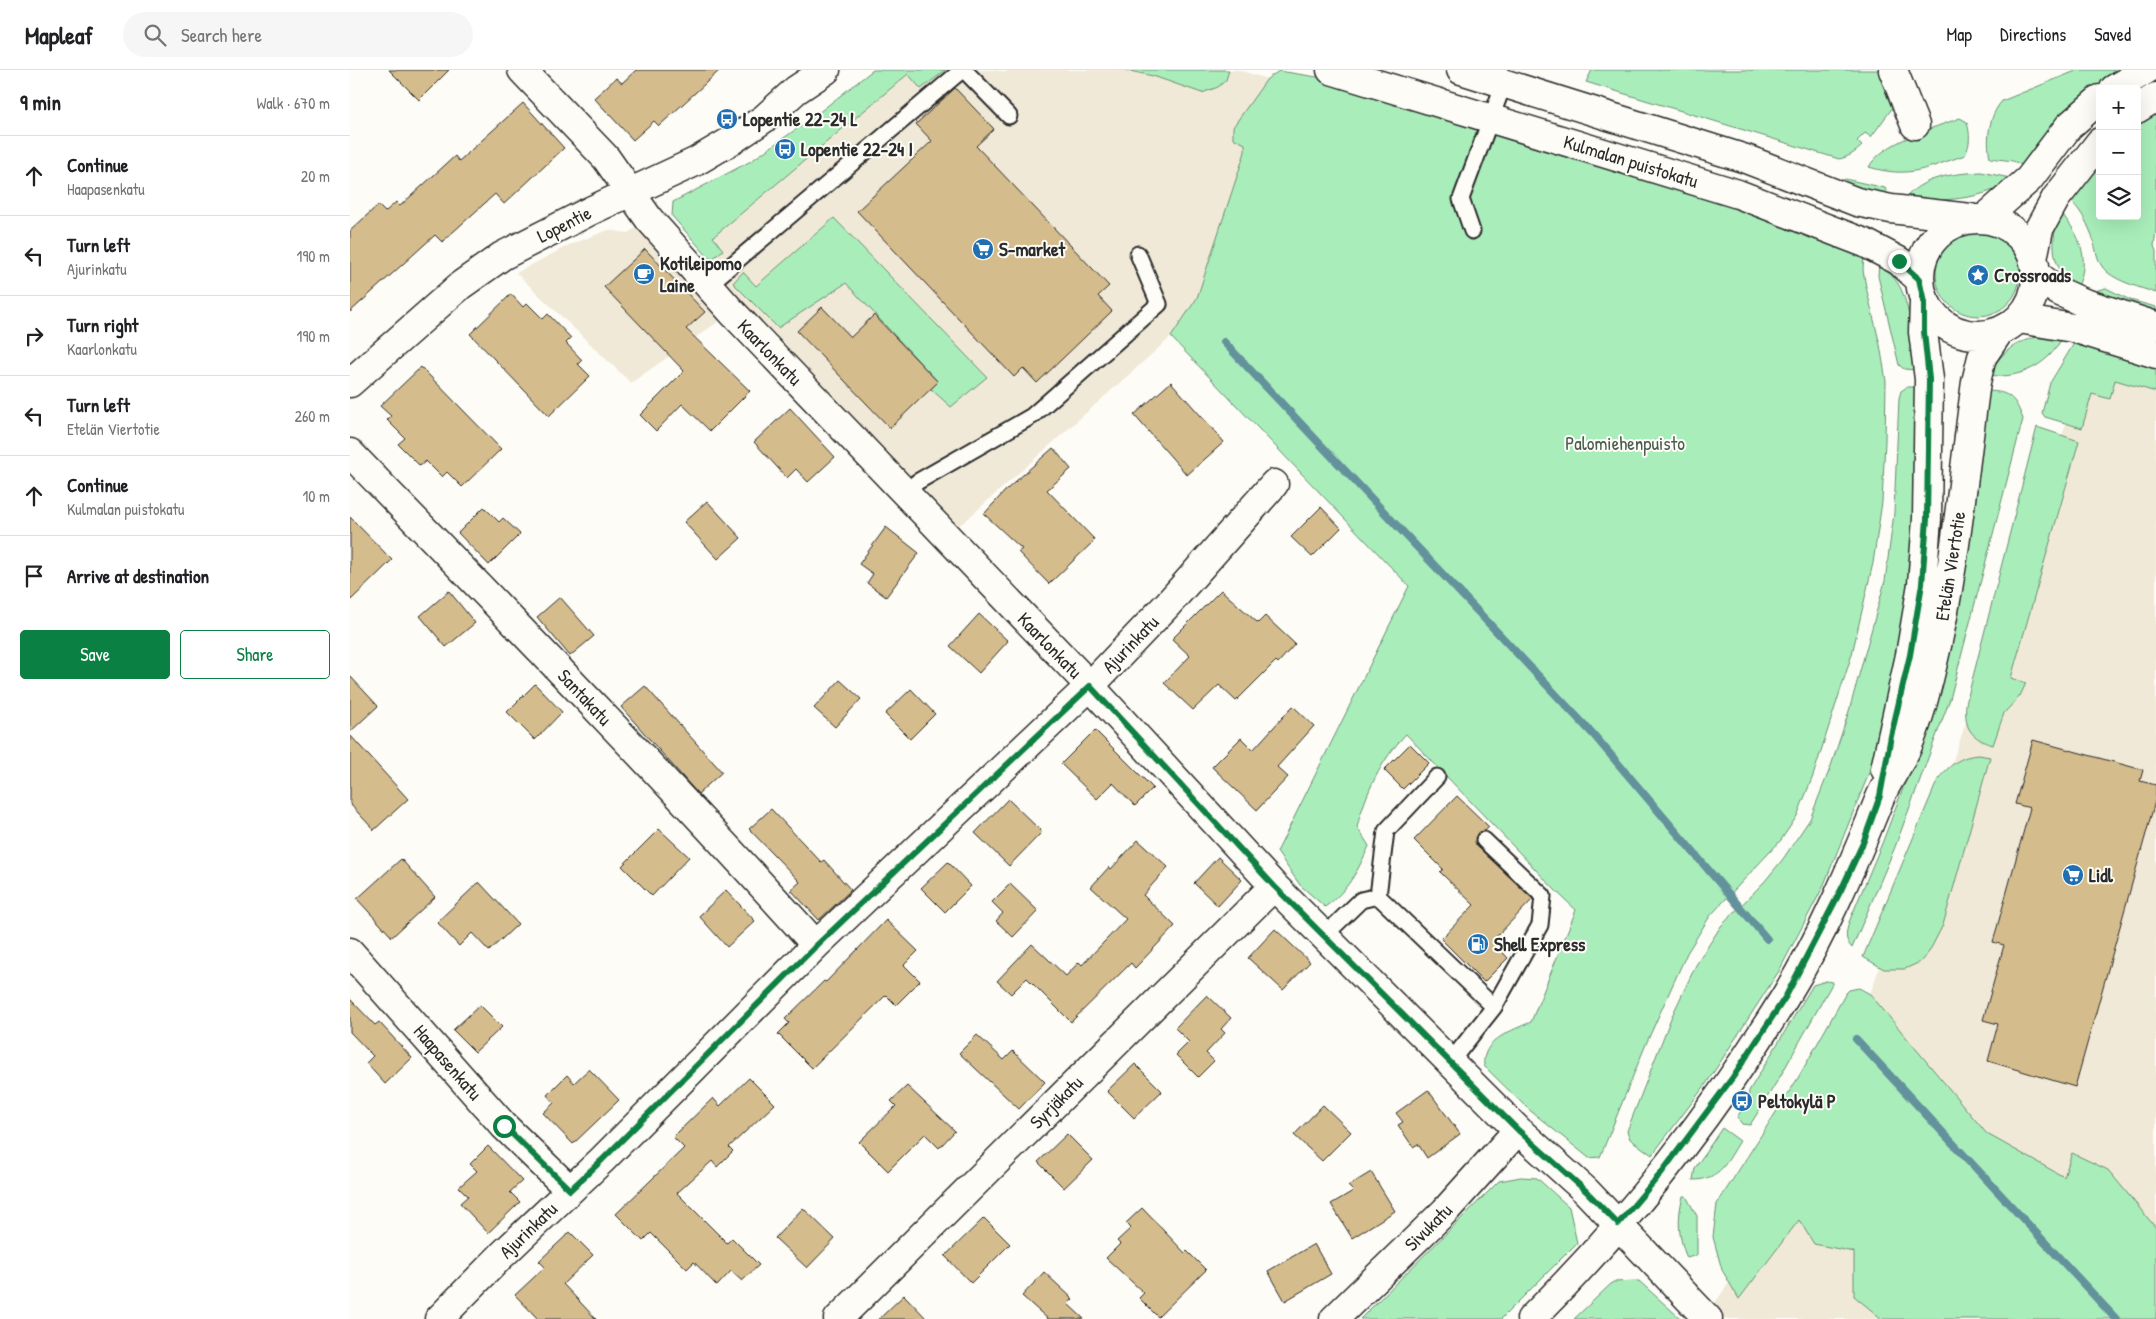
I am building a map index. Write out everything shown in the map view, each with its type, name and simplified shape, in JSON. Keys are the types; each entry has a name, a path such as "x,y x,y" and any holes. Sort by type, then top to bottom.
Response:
{"street":[{"name":"Kaarlonkatu","path":"522,70 606,158 649,219 732,312 1090,686 1274,886 1518,1130 1586,1191 1708,1319"},
{"name":"Lopentie","path":"350,383 461,285 502,256 629,192 694,162 734,140 764,118 803,80 826,70"},
{"name":"Kulmalan puistokatu","path":"1330,70 1738,194 1865,243 1899,261 1921,290"},
{"name":"Kulmalan puistokatu","path":"1461,70 1746,159 1857,202 1891,209 1978,218"},
{"path":"1893,70 1915,125"},
{"path":"2121,85 2146,70"},
{"path":"2141,106 2156,97"},
{"path":"1978,218 2029,179 2069,126 2096,102"},
{"path":"2009,325 2034,295 2039,229 2056,198 2096,147"},
{"path":"2156,326 2082,302 2058,291 2035,267 2026,244 2002,222 1978,218 1955,222 1936,238 1926,252 1920,268 1921,290 1937,319 1950,329 1982,336 2009,325 2073,328 2156,354"},
{"name":"Etelän Viertotie","path":"1880,796 1891,736 1910,655 1922,584 1927,519 1929,379 1921,290"},
{"name":"Etelän Viertotie","path":"1531,1319 1618,1224 1662,1172 1733,1077 1786,996 1842,888 1863,843 1880,796 1909,743 1932,667 1953,564 1976,382 1982,357 2009,325"},
{"name":"Santakatu","path":"350,453 748,869 816,946"},
{"name":"Ajurinkatu","path":"439,1319 602,1160 816,946 1090,686 1168,604 1274,484"},
{"name":"Syrjäkatu","path":"838,1319 1274,886"},
{"name":"Haapasenkatu","path":"350,952 504,1126 570,1190"},
{"name":"Sivukatu","path":"1334,1319 1445,1211 1518,1130"}],"lane":[{"path":"708,285 963,70 1009,116"},
{"path":"1472,231 1461,198 1504,83"},
{"path":"906,494 917,482 1032,416 1159,304 1138,254"},
{"path":"1378,896 1386,831 1437,777"},
{"path":"1451,1061 1494,1007 1540,925 1543,896 1484,840"},
{"path":"1325,935 1362,900 1378,896"},
{"path":"1378,896 1494,1007"}],"shaded area":[{"path":"946,70 994,70 1006,72 1008,70 1125,70 1153,76 1229,73 1229,70 1239,70 1267,79 1258,93 1245,144 1245,152 1197,298 1171,337 964,522 944,534 732,312 631,383 516,273 569,245 608,230 628,233 649,219 697,272 723,250 712,238 908,74 921,89"},
{"path":"2085,367 2156,386 2156,1319 1704,1319 1862,1089 1870,994 1959,743"}],"green space":[{"path":"873,70 946,70 921,89 908,74 713,237 723,250 712,259 708,257 672,216 673,202 751,161 808,121"},
{"path":"1125,70 1229,70 1226,80 1218,87 1202,93 1153,76"},
{"path":"1592,70 1883,70 1893,107 1871,137 1865,133 1857,141 1862,146 1846,157 1839,159 1586,82"},
{"path":"2078,70 2127,70 2113,76 2100,85 2096,85 2096,88 2080,99 2028,168 2013,161 1990,158 1988,143 1991,120 2002,101"},
{"name":"Palomiehenpuisto","path":"1279,71 1317,77 1722,200 1864,254 1863,270 1886,381 1885,441 1882,502 1873,563 1852,654 1813,776 1797,816 1781,840 1710,916 1687,953 1646,1044 1600,1157 1589,1158 1527,1108 1484,1066 1484,1057 1493,1043 1507,1033 1531,1022 1576,910 1406,734 1382,766 1365,801 1357,827 1369,846 1352,880 1340,894 1325,907 1300,885 1277,852 1409,586 1171,337 1197,298 1245,152 1245,144 1233,138 1233,127 1267,79"},
{"path":"2156,106 2156,230 2154,246 2156,251 2156,293 2118,279 2103,268 2098,259 2087,223 2068,198 2096,163 2096,220 2141,220 2141,115"},
{"path":"1960,118 1967,122 1969,131 1969,142 1965,155 1928,168 1907,172 1869,167 1885,150 1897,143 1923,131"},
{"path":"1981,172 2015,179 1989,192 1975,196 1947,200 1904,200 1911,192 1929,181 1949,175"},
{"path":"1845,179 1885,188 1887,198 1838,184"},
{"path":"2060,212 2073,229 2081,248 2083,267 2077,288 2068,280 2057,263 2054,244"},
{"path":"834,218 987,377 951,407 931,389 938,382 846,283 778,328 733,283 743,272 756,286"},
{"path":"1970,232 1986,232 2002,239 2013,250 2020,266 2017,290 2008,304 2002,309 1986,316 1970,316 1954,309 1943,298 1936,282 1936,266 1943,250 1954,239"},
{"path":"1879,262 1901,289 1909,318 1917,370 1904,369 1899,365 1878,276"},
{"path":"2106,288 2130,300 2156,307 2156,317 2094,294 2098,290"},
{"path":"2042,336 2062,337 2057,347 2042,362 2032,368 2012,375 1990,375 1999,360 2010,348"},
{"path":"2076,340 2156,365 2156,392 2115,380 2110,399 2092,394 2082,428 2045,417 2042,413 2050,383"},
{"path":"1907,387 1920,387 1912,587 1887,723 1823,887 1779,971 1706,1084 1652,1155 1630,1139 1627,1131 1671,1018 1696,965 1721,926 1765,881 1783,859 1810,819 1831,766 1849,711 1885,581 1894,513 1899,398 1901,391"},
{"path":"1983,391 1999,392 2009,396 2016,404 2023,419 1950,699 1895,847 1852,948 1846,936 1849,922 1911,767"},
{"path":"2037,427 2079,441 2011,678 2026,683 2020,696 2004,713 1993,745 1974,736 1970,731 1966,720 1966,704"},
{"path":"1979,755 1990,757 1943,925 1929,952 1920,962 1905,969 1884,969 1863,957 1938,779 1947,769 1961,759"},
{"path":"1826,981 1833,982 1781,1075 1750,1125 1742,1124 1737,1117 1748,1101 1749,1091 1813,985"},
{"path":"1859,988 1870,994 1987,1134 2064,1177 2072,1153 2108,1170 2156,1228 2156,1319 1882,1319 1854,1296 1854,1252 1814,1244 1799,1220 1739,1299 1722,1270 1713,1237 1717,1204 1798,1078 1846,993 1849,990"},
{"path":"1722,1128 1740,1141 1727,1162 1717,1173 1710,1177 1693,1180 1695,1168"},
{"path":"1521,1177 1537,1178 1569,1207 1577,1243 1501,1319 1360,1319 1499,1181"},
{"path":"1683,1196 1686,1196 1697,1216 1697,1255 1687,1258 1679,1227"},
{"path":"1639,1281 1681,1319 1574,1319 1613,1282"}],"building":[{"path":"389,70 449,70 419,100"},
{"path":"636,70 720,70 659,126 654,121 633,140 594,98 616,78 622,83"},
{"name":"S-market","path":"955,88 994,129 976,146 1109,286 1098,296 1112,311 1037,383 1023,368 1014,377 857,211 932,141 916,124"},
{"path":"523,103 564,148 504,204 495,194 442,242 435,235 350,312 350,231 378,205 385,212 396,202 400,206 455,156 459,161"},
{"path":"645,249 705,312 686,329 750,391 710,431 682,404 656,431 640,415 684,371 604,287"},
{"path":"511,294 523,307 527,303 543,319 548,314 571,338 566,343 582,360 578,364 590,376 549,416 470,334"},
{"path":"822,307 851,337 874,315 938,382 890,428 797,331"},
{"path":"421,367 501,449 462,487 447,472 442,477 426,461 420,466 398,444 405,438 387,420 391,416 380,406"},
{"path":"1171,382 1224,442 1187,475 1134,415"},
{"path":"790,408 835,457 808,482 796,469 787,478 754,442"},
{"path":"1053,448 1071,469 1047,490 1095,540 1049,584 1018,552 1022,549 984,514 1006,490"},
{"path":"707,501 741,538 718,559 684,522"},
{"path":"484,507 499,522 503,518 520,534 489,565 458,533"},
{"path":"1321,507 1341,528 1312,557 1291,537"},
{"path":"350,517 392,560 350,601"},
{"path":"886,527 919,553 886,597 867,583 873,574 859,564"},
{"path":"1221,590 1258,623 1265,616 1295,644 1278,663 1276,661 1236,701 1219,685 1193,710 1164,683 1190,656 1172,639"},
{"path":"449,591 475,623 446,647 420,616"},
{"path":"560,597 594,636 570,656 537,617"},
{"path":"979,614 1008,641 979,673 950,646"},
{"path":"350,676 378,706 350,732"},
{"path":"840,680 861,699 835,727 814,708"},
{"path":"535,684 562,712 535,740 507,712"},
{"path":"645,686 722,772 698,794 621,707"},
{"path":"911,689 935,714 910,739 885,714"},
{"path":"1293,706 1314,726 1277,767 1288,777 1257,810 1212,767 1241,738 1253,750"},
{"path":"1095,730 1153,788 1135,806 1113,783 1097,799 1061,764"},
{"path":"350,735 408,799 374,830 350,804"},
{"name":"Lidl","path":"2033,740 2143,770 2140,781 2156,785 2156,798 2075,1087 1988,1061 1998,1024 1983,1020 2004,945 1993,942 2030,808 2015,804"},
{"path":"1410,744 1429,763 1403,789 1384,770"},
{"path":"1457,796 1489,827 1477,834 1475,842 1477,846 1533,899 1492,941 1508,958 1484,982 1441,939 1474,905 1440,872 1443,869 1414,840"},
{"path":"1008,799 1042,832 1009,866 975,833"},
{"path":"771,809 821,862 824,860 851,890 819,920 791,890 800,882 749,829"},
{"path":"659,829 689,857 652,896 622,866"},
{"path":"1138,840 1168,867 1143,895 1175,926 1135,968 1131,963 1071,1022 1027,978 1011,994 997,981 1032,944 1066,976 1079,962 1082,965 1126,919 1091,887"},
{"path":"1218,857 1242,880 1218,906 1194,883"},
{"path":"401,859 435,897 392,937 357,899"},
{"path":"948,862 971,886 945,912 921,888"},
{"path":"479,882 518,924 489,951 472,933 459,946 437,922"},
{"path":"1010,884 1038,911 1013,937 996,921 1003,913 992,902"},
{"path":"726,890 755,921 727,947 699,916"},
{"path":"886,920 918,951 904,965 920,981 896,1005 886,995 812,1068 778,1034 789,1023 785,1019 824,981 826,982"},
{"path":"1275,929 1310,962 1283,990 1248,958"},
{"path":"1207,995 1231,1018 1221,1029 1225,1033 1206,1053 1214,1061 1198,1077 1176,1055 1189,1042 1175,1028"},
{"path":"350,999 375,1025 379,1022 412,1058 385,1084 366,1063 373,1056 350,1032"},
{"path":"480,1005 502,1027 475,1052 453,1030"},
{"path":"977,1035 1004,1060 1013,1051 1045,1082 1019,1109 959,1053"},
{"path":"1135,1064 1162,1091 1134,1118 1107,1091"},
{"path":"589,1069 619,1100 573,1144 543,1113 554,1103 547,1095 567,1075 574,1083"},
{"path":"749,1078 775,1104 729,1147 733,1151 717,1167 712,1161 677,1193 727,1243 732,1238 759,1265 742,1281 731,1271 717,1286 694,1262 687,1269 651,1233 643,1241 616,1214 684,1148 673,1137 713,1098 720,1106"},
{"path":"907,1086 955,1131 939,1148 925,1134 888,1171 859,1142 896,1106 891,1101"},
{"path":"1428,1090 1460,1134 1427,1158 1418,1144 1413,1147 1398,1125 1403,1122 1396,1113"},
{"path":"1323,1105 1351,1132 1322,1161 1294,1135"},
{"path":"1067,1134 1093,1160 1064,1188 1038,1162"},
{"path":"488,1146 522,1181 510,1192 520,1202 488,1233 460,1203 468,1196 459,1187 477,1171 470,1164"},
{"path":"1371,1172 1395,1211 1352,1238 1331,1204 1353,1191 1348,1186"},
{"path":"803,1208 835,1239 807,1268 775,1238"},
{"path":"1142,1208 1185,1253 1187,1251 1206,1270 1158,1317 1139,1298 1144,1293 1106,1258 1120,1244 1117,1241 1131,1228 1126,1223"},
{"path":"984,1218 1010,1244 971,1283 945,1256"},
{"path":"570,1232 593,1255 563,1284 596,1319 538,1319 515,1295 545,1267 539,1261"},
{"path":"1314,1244 1331,1274 1285,1301 1268,1271"},
{"path":"1044,1272 1073,1299 1068,1304 1084,1319 1048,1319 1022,1296"},
{"path":"904,1295 927,1319 879,1319"}],"waterway":[{"path":"1224,342 1593,734 1767,939"},
{"path":"1856,1039 2116,1319"}],"place":[{"name":"Lopentie 22-24 L","path":"727,119"},
{"name":"Lopentie 22-24 I","path":"785,149"},
{"name":"S-market","path":"983,249"},
{"name":"Kotileipomo Laine","path":"644,274"},
{"name":"Crossroads","path":"1978,275"},
{"name":"Lidl","path":"2073,875"},
{"name":"Shell Express","path":"1478,944"},
{"name":"Peltokylä P","path":"1742,1101"}],"route":[{"path":"504,1126 570,1190 816,946 1090,686 1274,886 1518,1130 1586,1191 1618,1224 1662,1172 1733,1077 1786,996 1842,888 1863,843 1880,796 1891,736 1910,655 1922,584 1927,519 1929,379 1924,332 1924,302 1919,279 1899,261"}]}
